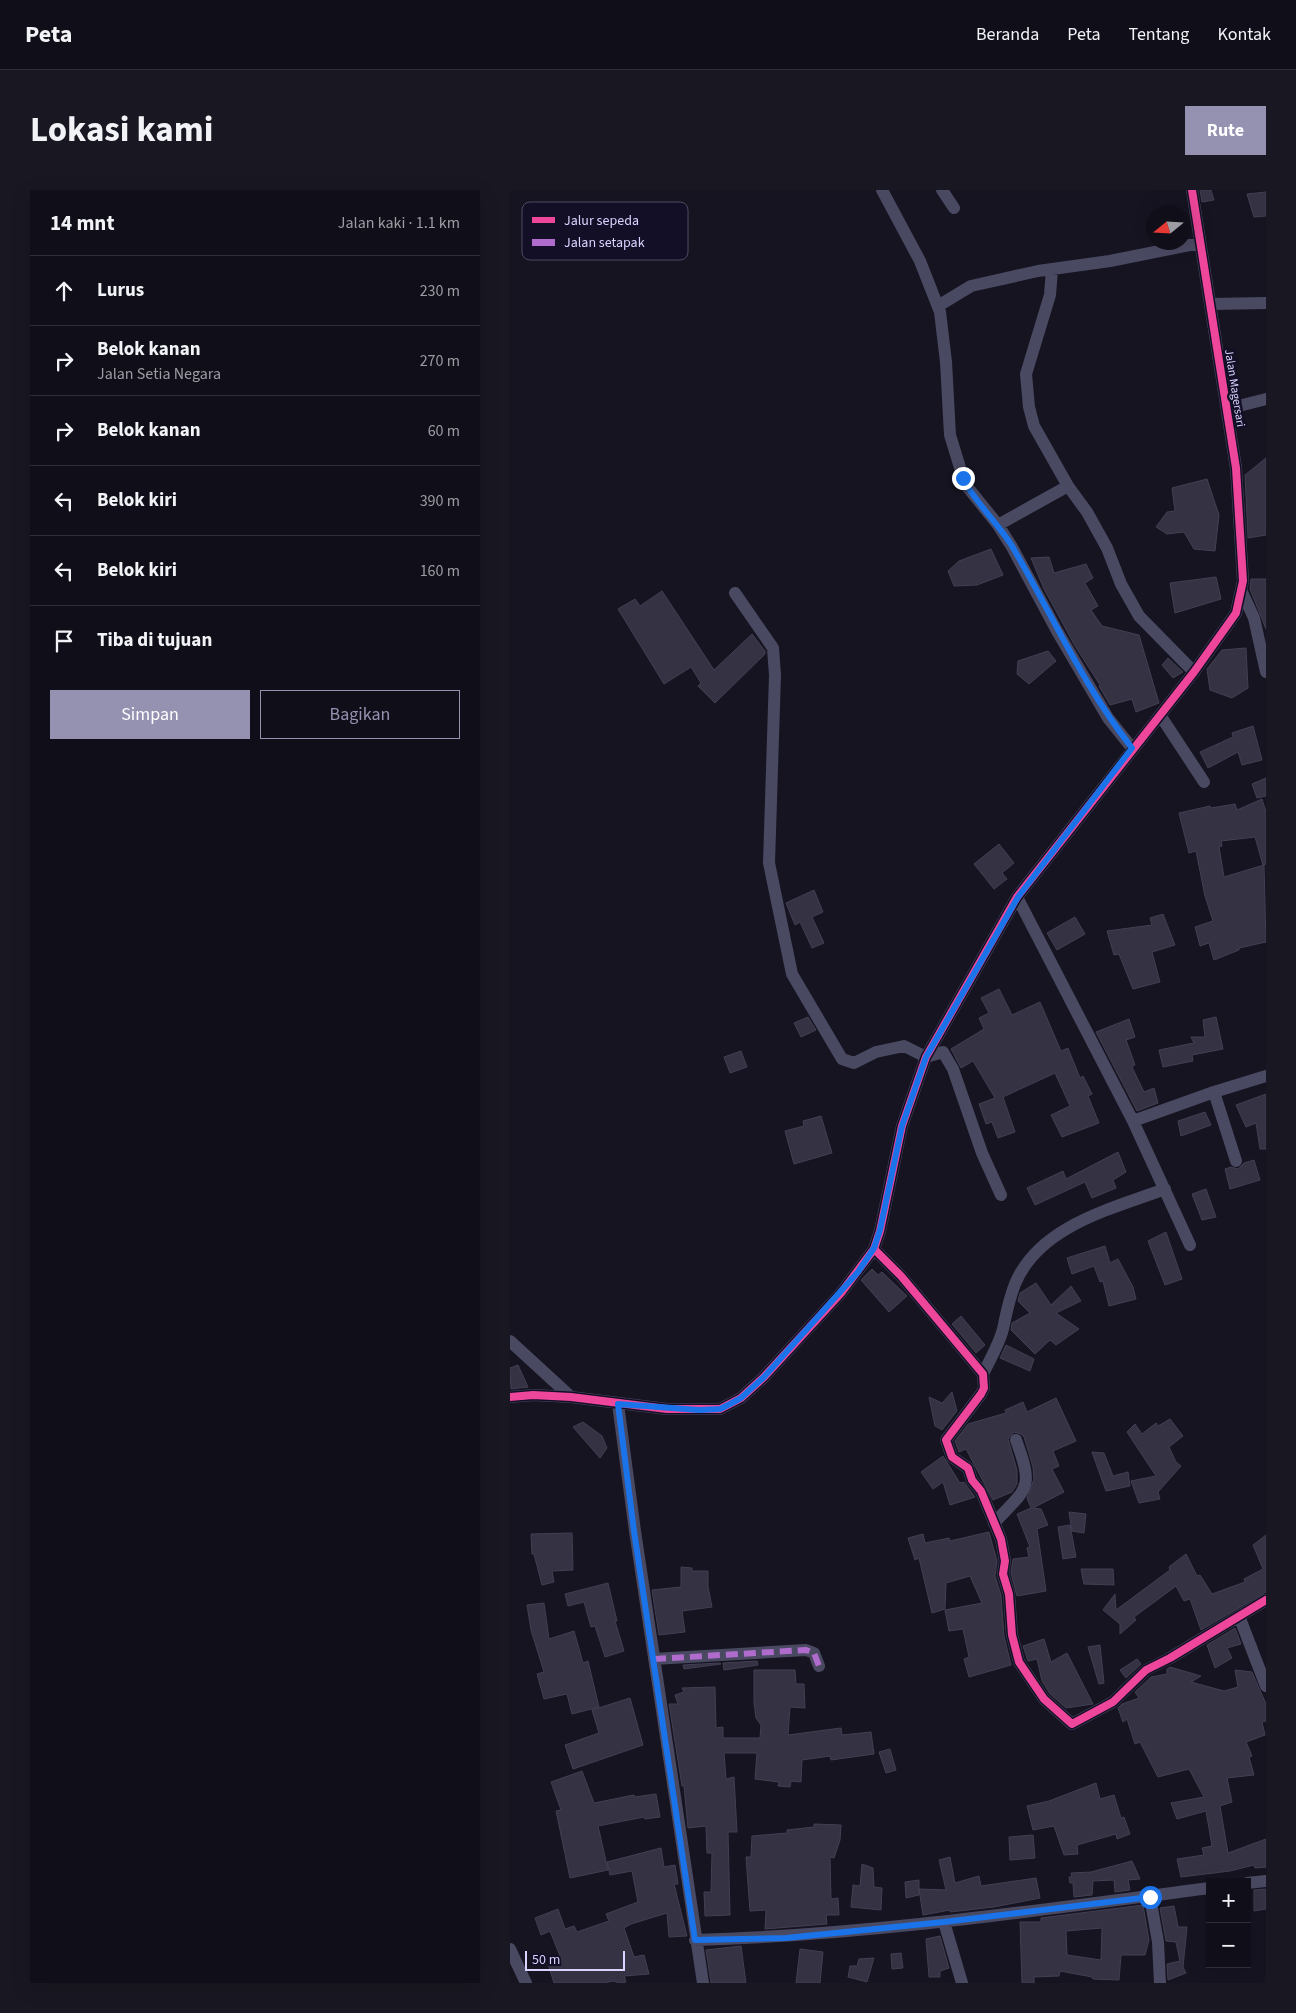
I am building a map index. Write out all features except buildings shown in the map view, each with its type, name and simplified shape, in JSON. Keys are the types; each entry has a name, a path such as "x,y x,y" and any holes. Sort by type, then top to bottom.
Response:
{"street":[{"path":"882,190 920,261 938,306 946,362 952,442 965,484 998,525 1103,710 1132,748"},
{"path":"942,190 954,208"},
{"name":"Jalan Magersari","path":"1192,190 1228,409 1239,500 1242,592"},
{"path":"938,306 971,286 1052,269 1110,261 1200,243"},
{"path":"1052,269 1050,295 1026,374 1029,407 1034,426 1068,486 1088,512 1107,548 1121,584 1139,616 1194,672"},
{"path":"1210,304 1266,303"},
{"path":"1228,409 1266,399"},
{"path":"998,525 1068,486"},
{"path":"1242,592 1254,618 1263,646 1266,672"},
{"path":"510,1397 533,1395 618,1404 699,1410 720,1409 741,1398 764,1377 841,1293 874,1248 880,1230 902,1126 926,1057 1018,897 1132,748 1194,672 1236,613 1242,592"},
{"path":"735,593 773,648 775,675 769,863 792,974 842,1058 854,1063 876,1052 904,1046 926,1057 943,1052 953,1069 982,1154 1001,1195"},
{"path":"1160,714 1204,782"},
{"path":"1018,897 1133,1121 1190,1245"},
{"path":"1133,1121 1214,1092 1266,1076"},
{"path":"1214,1092 1236,1162"},
{"path":"1165,1189 1090,1217 1070,1227 1047,1242 1028,1261 1015,1283 998,1344 983,1374 984,1388 946,1440 952,1457 968,1468 972,1480 981,1491 1001,1539 1005,1561 1003,1574 1009,1594 1012,1635 1019,1662 1044,1699 1072,1724 1113,1702 1146,1670 1170,1658 1266,1600"},
{"path":"874,1248 901,1276 983,1374"},
{"path":"510,1341 571,1398"},
{"path":"618,1404 695,1940 703,1983"},
{"path":"994,1523 1015,1501 1027,1484 1027,1474 1016,1440"},
{"path":"1239,1616 1266,1686"},
{"path":"654,1659 806,1650 814,1653 819,1666"},
{"path":"1251,1883 1266,1881"},
{"path":"695,1940 786,1938 944,1922 1206,1889"},
{"path":"1155,1896 1160,1983"},
{"path":"944,1922 962,1983"},
{"path":"510,1948 526,1983"}],"marked path":[{"path":"654,1659 806,1650 814,1653 819,1666"}],"cycle path":[{"path":"510,1397 533,1395 571,1397 667,1409 720,1409 741,1398 764,1377 841,1293 874,1249 880,1231 902,1126 926,1057 1017,897 1194,672 1236,613 1243,581 1236,468 1192,190"},
{"path":"874,1249 901,1276 983,1374 984,1388 981,1394 946,1440 952,1457 968,1468 972,1480 981,1491 1001,1539 1005,1561 1003,1574 1009,1594 1012,1635 1019,1662 1044,1699 1072,1724 1113,1702 1146,1670 1170,1658 1266,1600"}],"route":[{"path":"963,478 965,484 998,525 1012,547 1057,631 1108,718 1132,748 1018,897 926,1057 902,1126 880,1230 874,1248 858,1272 764,1377 741,1398 720,1409 667,1409 618,1404 634,1531 695,1940 786,1938 944,1922 1150,1897"}]}
